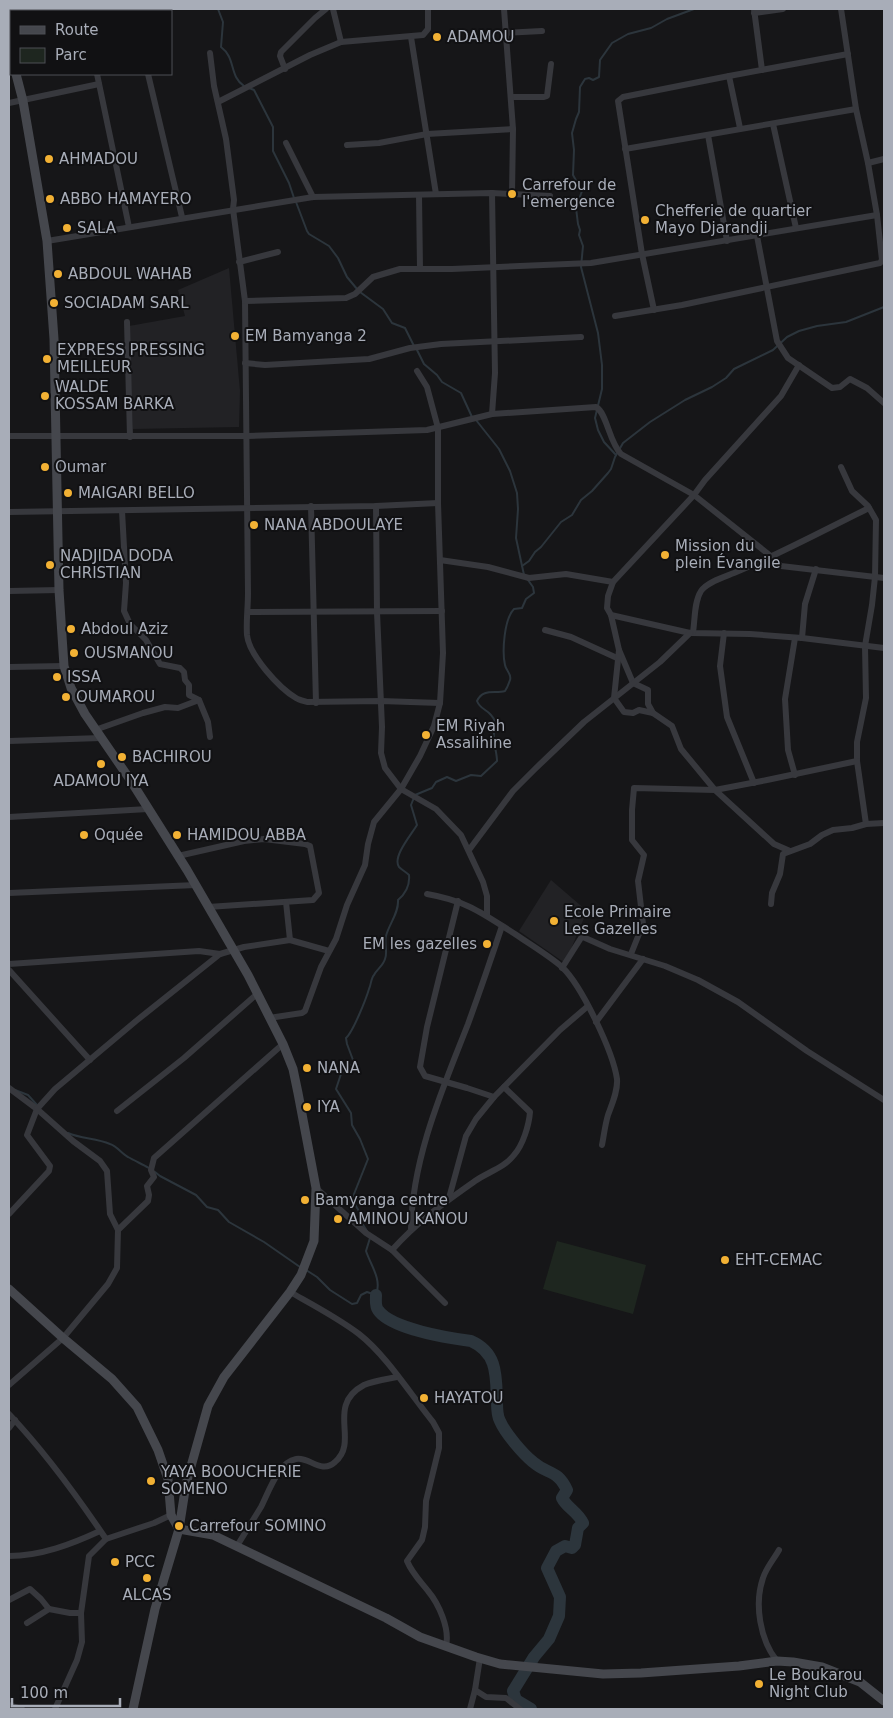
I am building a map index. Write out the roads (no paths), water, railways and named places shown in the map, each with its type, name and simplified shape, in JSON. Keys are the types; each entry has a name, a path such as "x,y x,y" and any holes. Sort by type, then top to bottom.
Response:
{"street":[{"path":"285,69 280,56 281,52 326,9"},
{"path":"334,9 341,42"},
{"path":"218,102 310,55 341,42 423,35 427,33 428,29 428,9"},
{"path":"504,9 513,129 512,194"},
{"path":"762,70 754,11 782,9"},
{"path":"615,316 654,310 880,263 882,260 876,215 868,163 856,109 841,9"},
{"path":"506,33 542,31"},
{"path":"411,37 436,194"},
{"path":"210,53 214,86 226,139 245,301 248,641 260,662 279,684 296,698 307,702 440,704"},
{"path":"654,310 642,254 618,101 622,97 848,54"},
{"path":"511,97 547,96 551,64"},
{"path":"16,75 23,101 47,240 54,339 59,590 64,666 71,688 85,714 178,856 233,950 283,1044 293,1069 316,1188 314,1241 301,1275 224,1377 208,1406 186,1484 179,1529 155,1609 133,1709"},
{"path":"97,75 129,227"},
{"path":"148,75 182,217"},
{"path":"729,76 740,128"},
{"path":"9,103 100,84"},
{"path":"625,149 856,109"},
{"path":"773,124 796,228"},
{"path":"346,145 379,143 427,134 513,129"},
{"path":"708,135 727,241"},
{"path":"286,144 313,197"},
{"path":"868,163 884,159"},
{"path":"47,240 313,197 492,193 550,196"},
{"path":"492,193 495,373 492,414"},
{"path":"419,194 420,269"},
{"path":"245,301 346,298 355,294 373,277 400,269 493,268 591,263 876,215"},
{"path":"757,236 778,343 788,358 832,388 837,389 850,378 884,403"},
{"path":"239,262 278,252"},
{"path":"127,322 130,437"},
{"path":"245,363 265,365 369,359 410,348 581,337"},
{"path":"653,713 648,704 648,690 633,683 619,650 611,615 607,608 612,582 694,495 705,480 781,396 799,365"},
{"path":"270,1018 306,1011 321,966 336,939 347,905 365,865 374,822 401,789 420,756 434,726 440,704 443,653 438,503 438,428 427,387 417,371"},
{"path":"9,436 247,436 427,430 492,414 598,408 619,451 694,495 781,566 884,578"},
{"path":"841,467 852,491 869,508 876,520 875,577 865,646 866,698 857,742 857,761 866,824"},
{"path":"9,512 376,506 438,503"},
{"path":"311,506 316,703"},
{"path":"376,506 377,612 382,702 381,753 385,768 401,789 436,809 461,835 487,896 487,915"},
{"path":"469,850 513,791 584,722 660,662 692,633 698,599 702,590 715,581 772,557 820,530 869,508"},
{"path":"122,511 126,584 124,611 130,624 146,640 160,664 180,668 184,672 185,680 189,685 189,695 199,700 208,722 210,737"},
{"path":"440,560 488,567 526,577 566,574 612,582"},
{"path":"795,775 788,750 785,699 805,604 816,569"},
{"path":"9,591 59,590"},
{"path":"248,612 442,611"},
{"path":"611,615 692,633 799,638 884,648"},
{"path":"545,630 571,637 617,658"},
{"path":"724,633 720,666 728,718 754,783"},
{"path":"619,650 614,698 624,712 633,713 638,710 653,713 672,726 681,749 715,790 774,844 790,851"},
{"path":"9,667 64,666"},
{"path":"95,730 143,713 165,707 178,708 199,700"},
{"path":"9,741 101,738"},
{"path":"631,954 643,924 638,881 644,855 632,840 634,788 715,790 857,761"},
{"path":"9,817 148,809"},
{"path":"771,904 772,893 780,874 783,854 810,844 833,830 884,823"},
{"path":"178,856 244,841 264,839 310,846 319,893 318,897 312,900 208,906"},
{"path":"9,893 196,886"},
{"path":"427,894 458,901 487,915 538,949 562,968 574,983 596,1022 614,1065 617,1081 614,1099 607,1117 602,1145"},
{"path":"458,901 427,1027 420,1067 424,1076 494,1098"},
{"path":"286,902 290,940"},
{"path":"411,1229 412,1206 419,1164 445,1082 502,926"},
{"path":"562,968 583,937 610,949 631,954 698,980 738,1002 815,1056 884,1100"},
{"path":"9,1214 49,1171 50,1166 27,1136 39,1107 55,1089 136,1021 220,954 244,946 290,940 329,951"},
{"path":"9,964 199,952 220,954"},
{"path":"596,1022 643,959"},
{"path":"9,970 90,1060"},
{"path":"117,1110 184,1058 257,994"},
{"path":"449,1198 466,1136 476,1118 560,1030 588,1006"},
{"path":"118,1230 148,1200 147,1186 154,1177 151,1170 154,1158 283,1044"},
{"path":"392,1250 411,1229 449,1198 507,1163 520,1149 530,1112 504,1087"},
{"path":"9,1088 39,1107 73,1141 100,1161 107,1171 110,1214 118,1230 117,1268 108,1284 63,1338 9,1385"},
{"path":"316,1188 366,1233 392,1250 445,1304"},
{"path":"9,1290 112,1379 137,1407 158,1450 168,1479 171,1515 179,1529"},
{"path":"290,1292 329,1314 360,1335 382,1357 433,1422 439,1433 439,1448 426,1501 425,1527 422,1540 407,1561 415,1577 436,1603 448,1636 446,1646"},
{"path":"237,1546 262,1504 271,1484 287,1464 296,1459 325,1466 334,1463 340,1456 346,1440 344,1407 351,1396 365,1385 397,1377"},
{"path":"9,1414 55,1469 106,1539"},
{"path":"9,1428 14,1420"},
{"path":"55,1709 77,1660 82,1642 81,1613 89,1556 106,1539 154,1523 171,1515"},
{"path":"179,1529 213,1535 420,1636 500,1664 603,1674 739,1666 777,1661 793,1662 830,1670 860,1682 884,1700"},
{"path":"9,1556 31,1554 60,1547 100,1530"},
{"path":"777,1661 768,1650 758,1610 763,1578 779,1550"},
{"path":"9,1600 30,1589 42,1599 49,1609"},
{"path":"27,1623 49,1609 81,1613"},
{"path":"470,1709 480,1658"},
{"path":"475,1690 486,1697 506,1698 520,1709"},
{"path":"9,1705 22,1709"}],"waterway":[{"path":"218,9 223,22 221,47 229,56 236,77 244,86"},
{"path":"616,455 604,442 595,418 602,389 602,365 598,333 581,267 583,246 579,235 580,230 576,208 582,191 573,175 574,150 572,133 579,112 580,87 585,79 593,80 599,77 600,60 612,43 628,34 651,28 667,19 694,9"},
{"path":"249,88 254,90 273,127 273,151 289,183 294,198"},
{"path":"296,202 309,234 329,246 338,258 347,277 357,289"},
{"path":"360,292 383,309 392,323 405,328 414,346"},
{"path":"522,566 529,561 561,522 572,515 581,500 608,473 623,443 650,422 685,400 712,387 726,378 734,369 773,350 787,337 799,331 817,326 846,322 884,307"},
{"path":"417,350 424,364 442,382 461,393 472,417"},
{"path":"476,420 499,449 510,471 517,493 516,538 524,575"},
{"path":"367,1231 360,1220 360,1213 353,1201 368,1159 352,1125 351,1113 336,1089 341,1074 353,1063 346,1038 359,1015 373,976 384,961 387,932 397,909 398,900 408,886 409,875 399,867 398,858 417,825 411,805 415,795 432,788 436,782 447,777 456,781 471,775 481,776 497,761 494,741 494,720 477,701 482,694 505,691 509,684 510,676 506,669 504,652 506,628 514,609 522,608 526,599 534,593 533,587 528,580"},
{"path":"15,1090 28,1095 37,1105"},
{"path":"68,1133 113,1145 126,1156 149,1168"},
{"path":"155,1172 196,1195 207,1207 218,1210 229,1222 264,1242 300,1267"},
{"path":"306,1270 317,1277 330,1290 352,1304 357,1303 361,1295 367,1292 376,1295 377,1278 366,1251 370,1238"},
{"path":"376,1295 378,1310 385,1317 421,1332 471,1341 486,1352 494,1366 498,1414 502,1426 529,1458 538,1466 560,1479 567,1490 562,1498 583,1523 578,1528 575,1545 572,1548 565,1546 556,1551 547,1568 560,1597 559,1616 549,1639 534,1657 513,1691 516,1700 531,1709"}],"place":[{"name":"ADAMOU","path":"437,37"},
{"name":"AHMADOU","path":"49,159"},
{"name":"Carrefour de l'emergence","path":"512,194"},
{"name":"ABBO HAMAYERO","path":"50,199"},
{"name":"Chefferie de quartier Mayo Djarandji","path":"645,220"},
{"name":"SALA","path":"67,228"},
{"name":"ABDOUL WAHAB","path":"58,274"},
{"name":"SOCIADAM SARL","path":"54,303"},
{"name":"EM Bamyanga 2","path":"235,336"},
{"name":"EXPRESS PRESSING MEILLEUR","path":"47,359"},
{"name":"WALDE KOSSAM BARKA","path":"45,396"},
{"name":"Oumar","path":"45,467"},
{"name":"MAIGARI BELLO","path":"68,493"},
{"name":"NANA ABDOULAYE","path":"254,525"},
{"name":"Mission du plein Évangile","path":"665,555"},
{"name":"NADJIDA DODA CHRISTIAN","path":"50,565"},
{"name":"Abdoul Aziz","path":"71,629"},
{"name":"OUSMANOU","path":"74,653"},
{"name":"ISSA","path":"57,677"},
{"name":"OUMAROU","path":"66,697"},
{"name":"EM Riyah Assalihine","path":"426,735"},
{"name":"BACHIROU","path":"122,757"},
{"name":"ADAMOU IYA","path":"101,764"},
{"name":"Oquée","path":"84,835"},
{"name":"HAMIDOU ABBA","path":"177,835"},
{"name":"Ecole Primaire Les Gazelles","path":"554,921"},
{"name":"EM les gazelles","path":"487,944"},
{"name":"NANA","path":"307,1068"},
{"name":"IYA","path":"307,1107"},
{"name":"Bamyanga centre","path":"305,1200"},
{"name":"AMINOU KANOU","path":"338,1219"},
{"name":"EHT-CEMAC","path":"725,1260"},
{"name":"HAYATOU","path":"424,1398"},
{"name":"YAYA BOOUCHERIE SOMENO","path":"151,1481"},
{"name":"Carrefour SOMINO","path":"179,1526"},
{"name":"PCC","path":"115,1562"},
{"name":"ALCAS","path":"147,1578"},
{"name":"Le Boukarou Night Club","path":"759,1684"}]}
